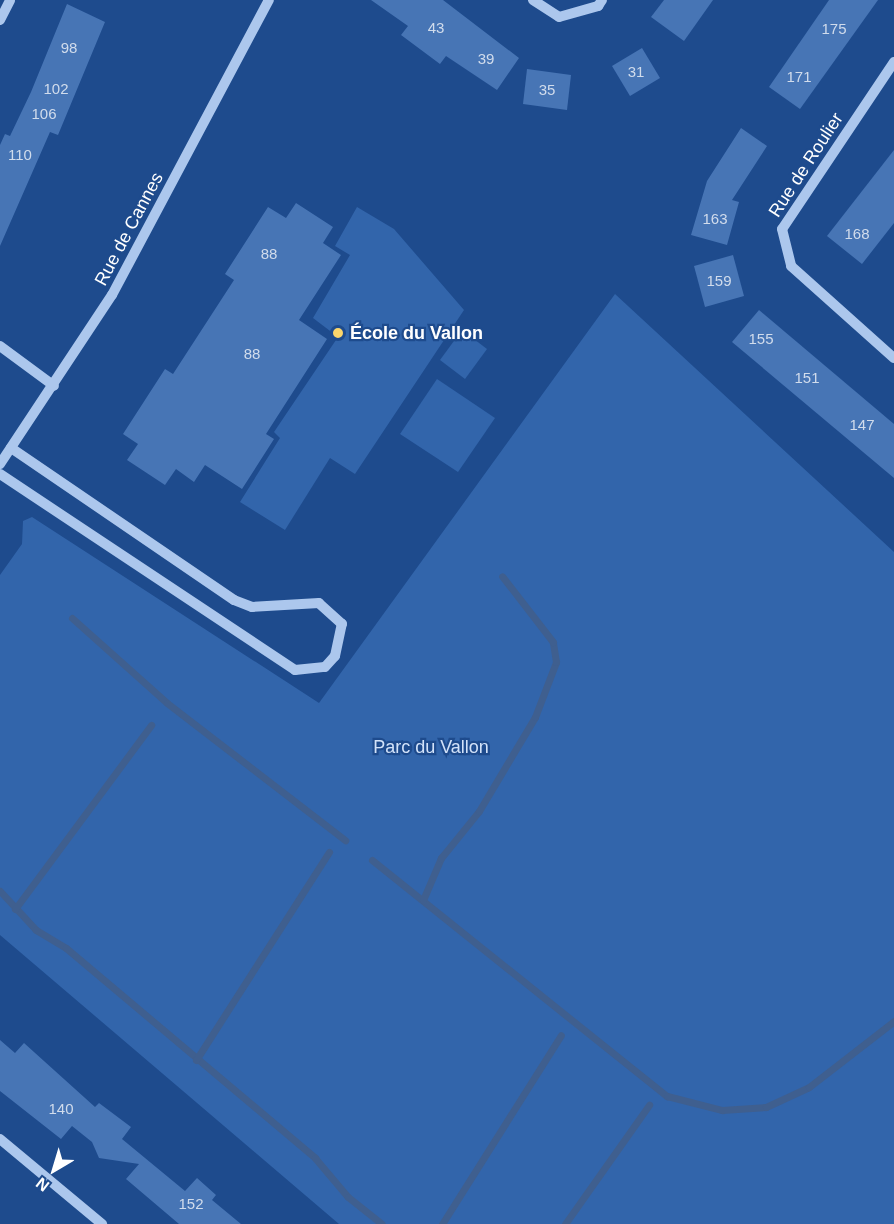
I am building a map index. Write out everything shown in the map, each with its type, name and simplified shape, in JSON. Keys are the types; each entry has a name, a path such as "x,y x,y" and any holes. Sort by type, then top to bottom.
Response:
{"street":[{"path":"0,20 10,0"},
{"name":"Rue de Cannes","path":"0,464 54,386 122,279 269,0"},
{"path":"533,0 559,17 598,6 602,0"},
{"name":"Rue de Roulier","path":"894,63 782,229 791,266 894,358"},
{"path":"0,346 54,386"},
{"path":"0,474 295,670 325,668 335,656 342,624 333,612 319,603 252,608 234,600 11,448"},
{"path":"0,1139 102,1224"}],"green space":[{"path":"357,207 394,229 464,310 355,474 330,458 285,530 240,502 280,438 274,432 338,337 313,318 350,255 335,246"},
{"name":"Parc du Vallon","path":"615,294 894,552 894,1224 339,1224 0,935 0,575 22,544 23,521 32,517 319,703"},
{"path":"462,330 487,349 465,379 440,360"},
{"path":"437,379 495,418 458,472 400,434"}],"building":[{"path":"371,0 443,0 519,58 497,90 446,56 440,64 401,35 408,26"},
{"path":"664,0 713,0 684,41 651,17"},
{"path":"829,0 878,0 800,109 769,87"},
{"path":"67,4 105,22 58,135 50,132 0,246 0,145 5,134 10,136 31,92"},
{"path":"642,48 660,78 630,96 612,66"},
{"path":"527,69 571,75 567,110 523,104"},
{"path":"741,128 767,146 732,200 739,202 727,245 691,235 707,181"},
{"path":"894,150 894,223 862,264 827,236"},
{"path":"296,203 333,227 323,243 341,255 299,320 327,339 266,434 274,439 242,489 205,465 194,482 176,469 165,485 127,460 138,444 123,434 165,369 173,374 234,280 225,274 268,207 286,218"},
{"path":"733,255 744,296 705,307 694,266"},
{"path":"759,310 894,424 894,478 732,342"},
{"path":"0,1040 15,1053 24,1043 95,1107 99,1103 131,1127 122,1139 185,1191 197,1178 216,1195 212,1200 241,1224 179,1224 126,1179 139,1164 99,1158 92,1142 72,1126 61,1139 0,1091"}],"waterway":[{"path":"423,900 441,858 479,811 535,717 556,662 553,642 502,576"},
{"path":"72,618 167,703 345,840"},
{"path":"15,909 151,725"},
{"path":"196,1060 329,852"},
{"path":"372,860 667,1096 722,1110 766,1107 809,1087 894,1021"},
{"path":"0,891 36,930 66,948 315,1158 348,1197 382,1224"},
{"path":"442,1224 561,1035"},
{"path":"565,1224 649,1105"}],"place":[{"name":"École du Vallon","path":"338,333"}]}
